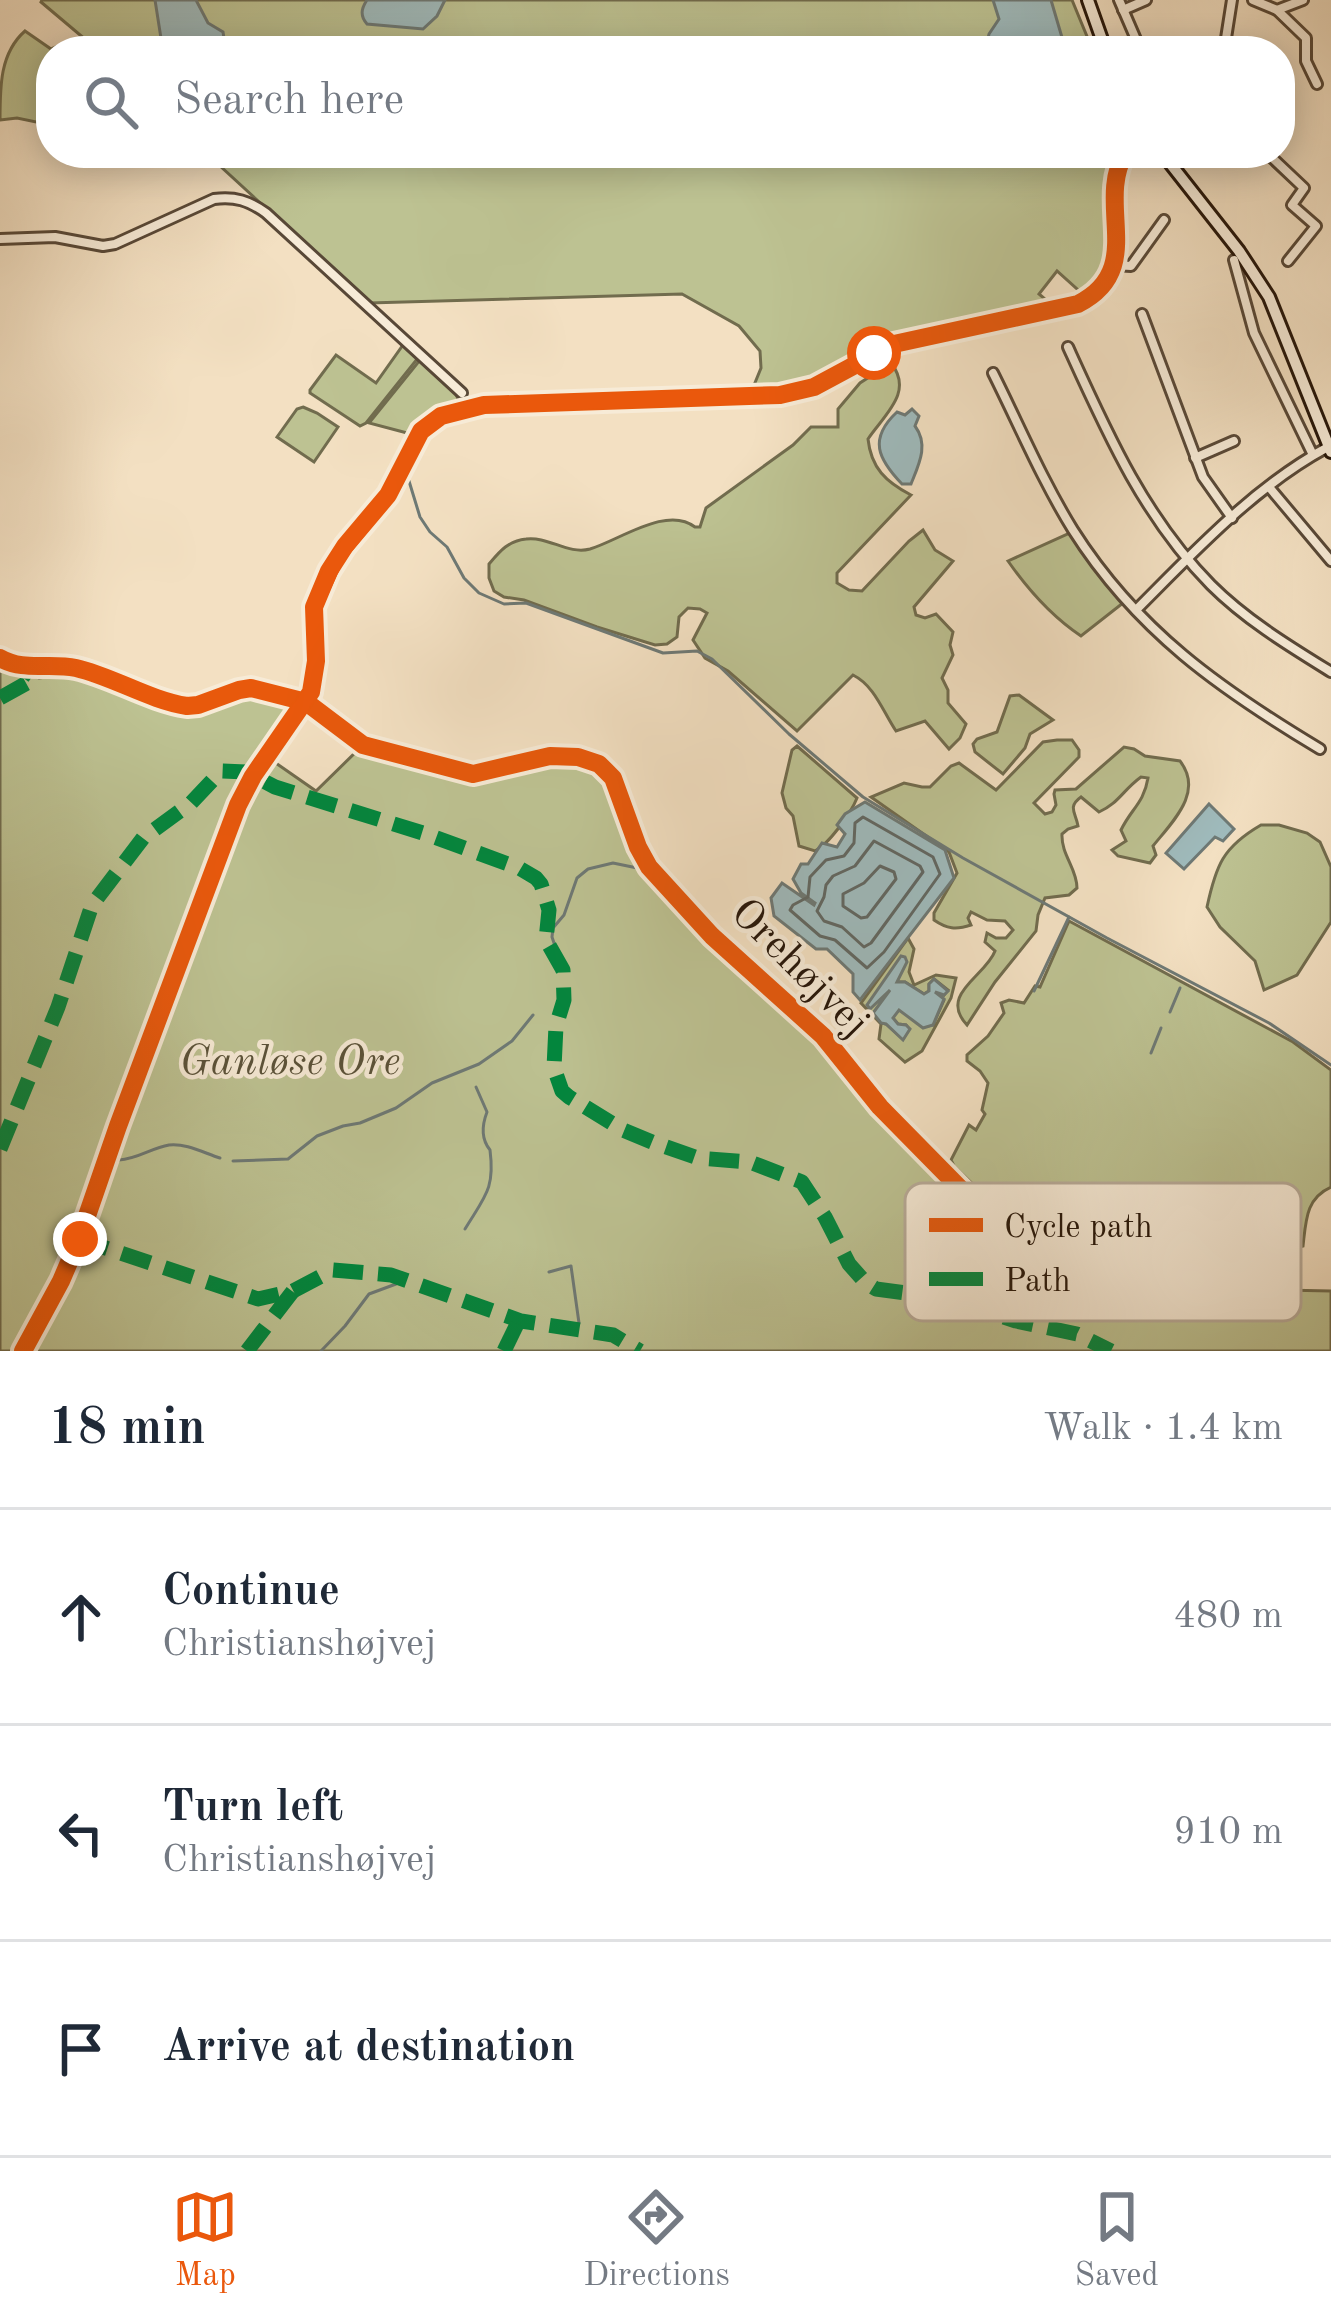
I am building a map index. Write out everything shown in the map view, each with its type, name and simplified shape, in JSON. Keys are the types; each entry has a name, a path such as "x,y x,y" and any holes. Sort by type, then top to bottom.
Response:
{"street":[{"path":"1088,0 1102,36"},
{"path":"1119,0 1134,36"},
{"path":"1123,10 1146,0"},
{"path":"1226,36 1232,0"},
{"path":"1252,0 1277,10 1306,38 1306,61 1317,84"},
{"path":"1277,10 1303,0"},
{"path":"23,1351 80,1239 238,805 306,702 315,677 313,616 321,588 345,546 388,495 421,431 440,416 484,405 798,392 894,344 1078,304 1106,285 1114,266 1120,168"},
{"path":"1177,168 1269,297 1331,465"},
{"path":"1283,168 1304,188 1292,205 1316,226 1288,261"},
{"path":"0,238 55,237 103,246 214,199 246,201 266,213 462,393"},
{"path":"1114,266 1131,266 1164,220"},
{"path":"1234,260 1254,333 1324,451"},
{"path":"1142,314 1203,477 1232,518"},
{"path":"1068,347 1127,472 1187,559 1249,618 1331,672"},
{"path":"993,373 1070,524 1136,610 1222,688 1321,749"},
{"path":"1196,458 1234,441"},
{"path":"1136,610 1232,518 1324,451"},
{"path":"1269,488 1331,562"},
{"path":"0,658 21,667 74,668 176,704 198,706 250,688 306,702"},
{"name":"Orehøjvej","path":"306,702 363,745 463,773 480,774 550,756 599,764 613,778 649,867 712,936 823,1036 880,1107 954,1183"}],"green space":[{"path":"1072,0 1087,36 81,36 41,2"},
{"path":"25,31 36,39 36,122 0,120 1,83"},
{"path":"222,168 1112,168 1106,275 1085,296 1057,271 1039,294 1052,305 889,338 810,380 750,395 761,368 760,351 739,326 682,294 369,303"},
{"path":"403,345 418,358 366,423 360,426 310,393 336,355 376,383"},
{"path":"420,360 455,391 459,402 429,415 411,434 369,423"},
{"path":"891,363 900,384 898,393 868,439 881,473 911,495 837,573 837,583 862,591 923,530 935,550 953,561 914,607 916,615 925,618 936,614 953,632 953,655 942,678 948,703 966,724 949,749 925,721 896,731 873,693 853,675 797,731 728,671 705,658 693,640 707,613 700,609 688,608 679,617 677,637 655,645 494,591 489,564 505,547 520,540 582,550 657,522 684,521 700,527 706,508 811,427 838,427 838,409 860,383"},
{"path":"303,407 338,427 314,462 277,437"},
{"path":"1070,533 1123,603 1081,636 1041,602 1008,561"},
{"name":"Ganløse Ore","path":"0,664 39,678 77,673 192,714 244,689 299,702 270,759 316,791 360,748 478,775 550,758 585,758 599,766 612,779 642,864 709,940 804,1022 950,1183 905,1183 905,1321 1301,1321 1301,1290 1331,1291 1331,1351 0,1351"},
{"path":"1019,695 1053,720 1030,734 1025,748 1003,774 975,752 973,744 997,732 1010,696"},
{"path":"1072,740 1079,757 1034,803 1045,814 1056,805 1055,790 1076,789 1124,747 1145,756 1180,761 1187,773 1187,795 1153,846 1156,855 1150,863 1118,856 1112,850 1126,841 1121,830 1148,778 1141,777 1099,812 1081,797 1074,804 1078,826 1062,834 1077,888 1069,895 1045,898 1036,931 967,1025 958,1004 995,951 985,942 987,933 1006,938 1013,930 1005,921 987,920 971,912 971,925 966,927 952,928 934,920 957,873 949,852 871,797 904,783 930,787 959,763 996,790 1043,742"},
{"path":"797,746 857,798 839,828 815,851 799,846 782,793"},
{"path":"1261,825 1307,833 1320,842 1331,867 1331,922 1297,975 1264,990 1255,961 1207,907 1223,858"},
{"path":"1069,921 1293,1042 1331,1070 1331,1187 1312,1204 1303,1246 1301,1183 972,1183 954,1166 951,1160 969,1125 976,1130 985,1114 988,1083 967,1061 967,1055 1004,1013 1001,1003 1024,1003 1035,986 1040,987"},
{"path":"908,938 914,949 909,972 914,985 936,975 956,978 951,998 922,1051 905,1062 879,1039 881,1024 861,1003","holes":["934,979 948,990 944,995 935,990 944,1000 933,1025 923,1027 900,1009 892,1017 909,1029 903,1039 873,1014 898,982 924,994"]}],"water":[{"path":"155,0 196,0 208,23 224,36 161,36"},
{"path":"367,0 445,0 423,29 367,24 362,12"},
{"path":"993,0 1051,0 1062,36 989,36 999,19"},
{"path":"912,409 919,416 915,426 921,455 911,484 902,484 882,457 880,440 897,412 905,415"},
{"path":"865,802 945,850 954,878 860,1000 853,992 853,974 827,949 816,949 774,916 771,898 782,883 814,905 793,879 822,843 837,847 845,834 837,825"},
{"path":"1209,804 1234,829 1223,841 1215,837 1184,869 1166,853"},
{"path":"901,956 907,962 897,982 924,994 934,979 948,991 944,995 935,992 944,999 933,1025 923,1028 899,1010 893,1018 910,1029 903,1040 873,1013 890,990 870,1009 867,1005"}],"waterway":[{"path":"409,481 420,517 479,593 504,604 526,603 663,653 697,651 712,659 863,797 963,858 1269,1023 1331,1065"},
{"path":"558,955 553,928 564,915 577,878 588,869 613,863 647,870"},
{"path":"1034,991 1069,917"},
{"path":"1170,1012 1180,988"},
{"path":"233,1161 288,1159 317,1136 396,1108 432,1083 479,1064 512,1041 533,1015"},
{"path":"1151,1053 1161,1028"},
{"path":"465,1229 487,1192 491,1174 483,1132 487,1112 476,1087"},
{"path":"119,1160 175,1145 220,1158"},
{"path":"549,1272 571,1266 579,1323"},
{"path":"321,1351 369,1294 396,1284"}],"marked path":[{"path":"0,698 36,678 25,670"},
{"path":"0,1149 58,1007 92,905 143,838 191,803 221,771 246,772 275,787 426,834 536,878 549,910 546,940 563,970 564,1000 556,1026 554,1068 562,1091 623,1130 652,1142 698,1158 750,1162 802,1182 849,1264 865,1282 876,1289 905,1293"},
{"path":"79,1239 258,1299 293,1291 333,1270 391,1275 521,1321 613,1335 640,1351"},
{"path":"247,1351 293,1291"},
{"path":"504,1351 519,1320"},
{"path":"1016,1321 1077,1334 1111,1351"}],"cycle path":[{"path":"23,1351 79,1239 238,805 311,692 316,661 314,607 329,571 388,495 421,431 441,416 484,405 780,395 814,387 894,344 1078,304 1099,290 1110,273 1119,168"},
{"path":"0,658 18,665 76,668 187,706 251,688 306,702 363,745 473,774 550,756 599,764 613,778 649,867 712,936 823,1036 880,1107 955,1183"}],"route":[{"path":"80,1239 238,805 311,692 316,661 313,616 321,588 345,546 388,495 421,431 454,410 484,405 780,395 814,387 874,353"}]}
